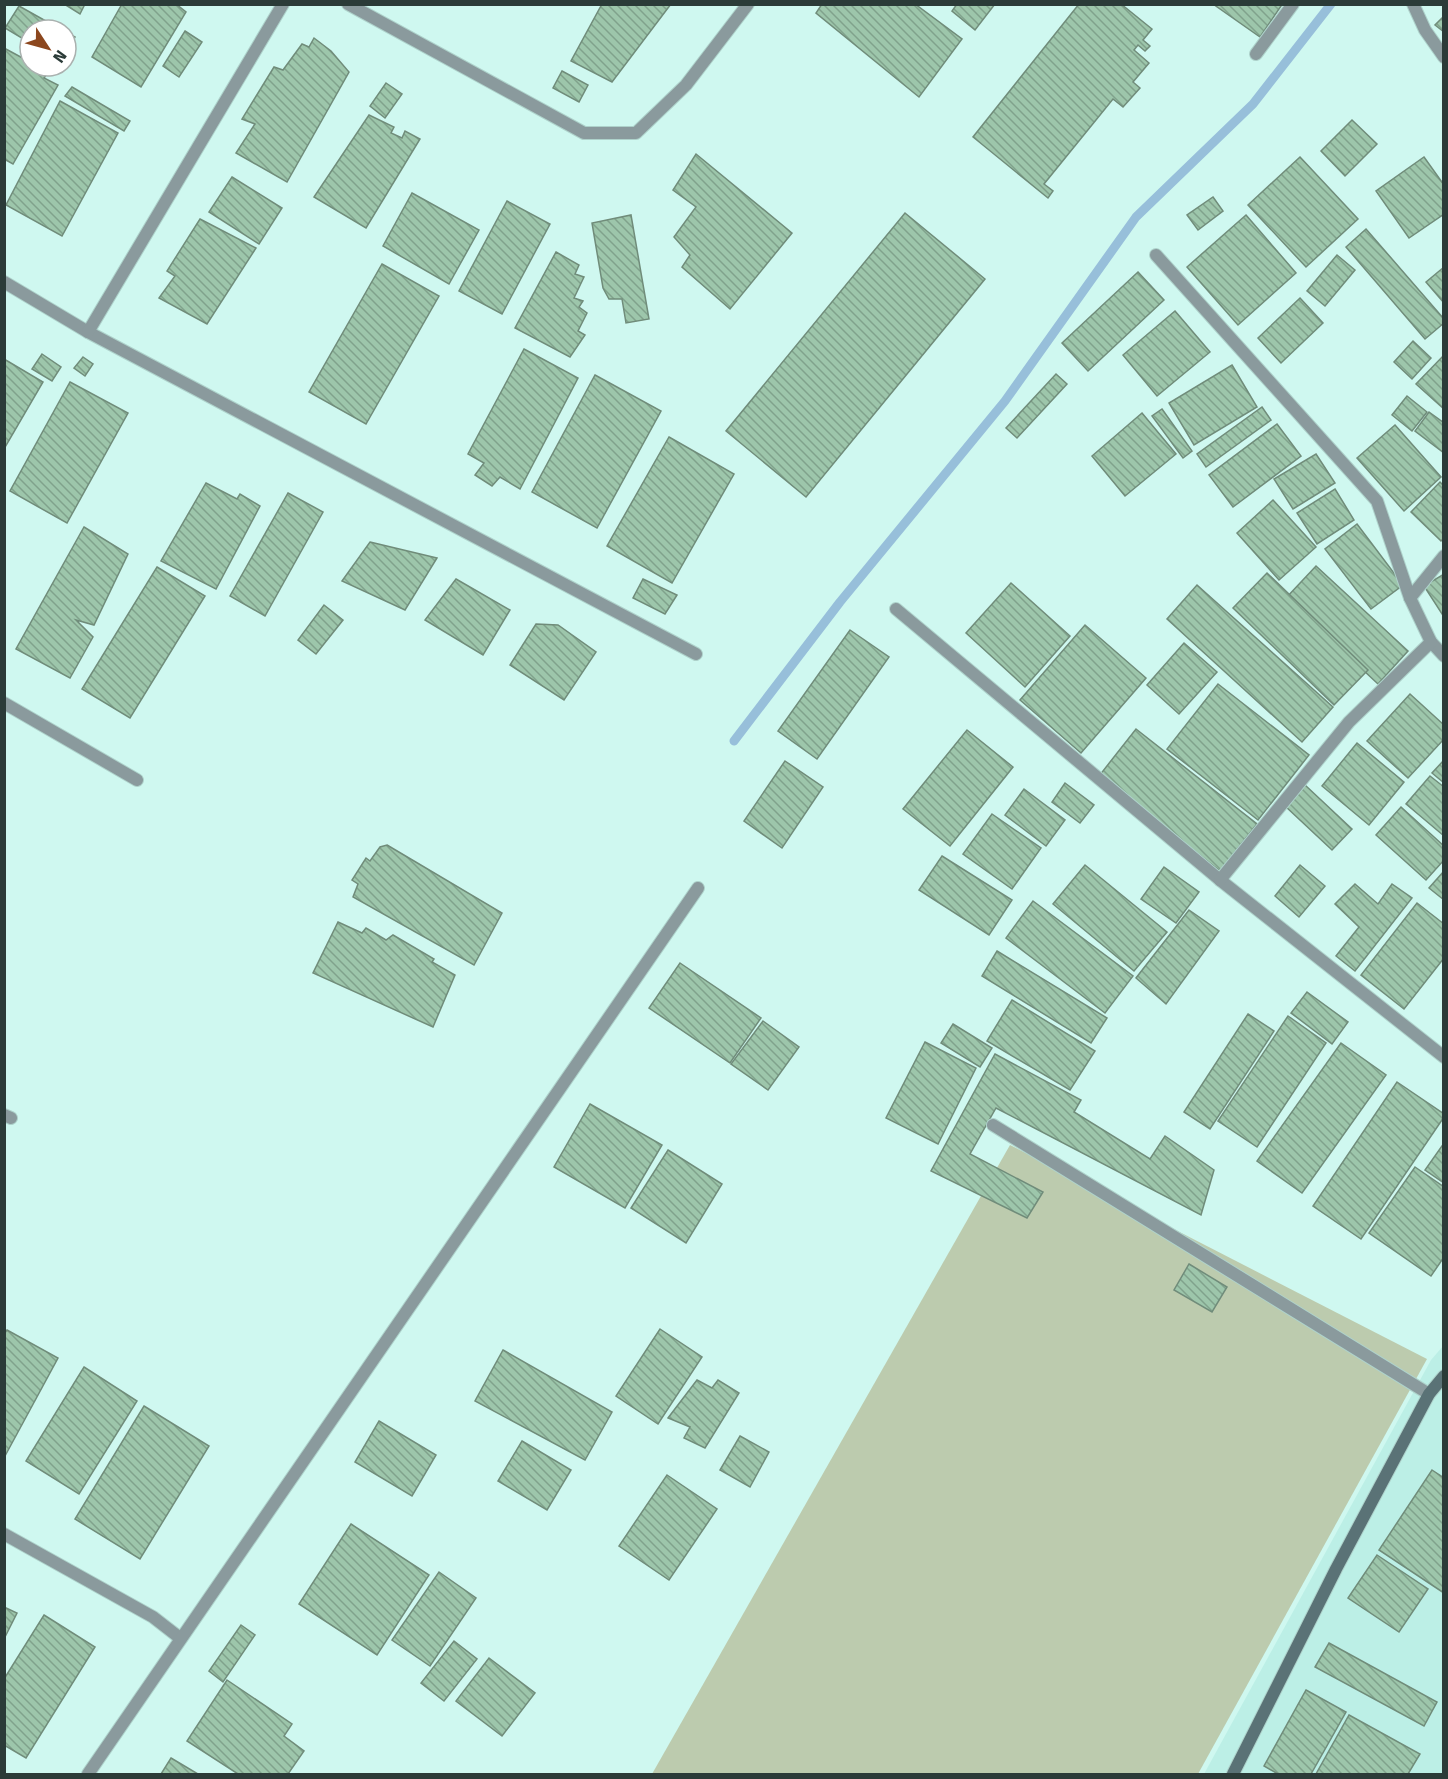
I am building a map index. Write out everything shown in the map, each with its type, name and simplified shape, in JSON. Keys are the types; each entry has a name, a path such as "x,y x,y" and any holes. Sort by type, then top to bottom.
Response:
{"main road":[{"path":"1233,1774 1336,1569 1429,1394 1443,1376"}],"street":[{"path":"88,332 283,4"},
{"path":"348,4 584,133 610,135 636,133 686,86 748,4"},
{"path":"1257,54 1293,4"},
{"path":"1413,4 1425,30 1443,57"},
{"path":"1156,255 1377,501 1410,598 1431,642 1443,656"},
{"path":"4,282 88,332 696,654"},
{"path":"1410,598 1443,556"},
{"path":"896,609 1220,880 1392,1013 1443,1057"},
{"path":"1220,880 1348,722 1431,642"},
{"path":"4,702 138,780"},
{"path":"88,1774 698,888"},
{"path":"993,1125 1429,1394"},
{"path":"4,1534 153,1617 180,1638"}],"shaded area":[{"path":"1443,1346 1443,1774 1204,1774 1431,1360"}],"green space":[{"path":"1010,1145 1427,1359 1198,1774 652,1774"}],"building":[{"path":"64,4 85,4 80,14"},
{"path":"122,4 176,4 186,12 141,87 92,57"},
{"path":"602,4 671,4 612,82 571,61"},
{"path":"822,4 915,4 962,39 919,97 816,13"},
{"path":"957,4 995,4 975,30 952,11"},
{"path":"1079,4 1121,4 1152,29 1143,40 1150,46 1145,51 1138,45 1134,50 1149,63 1133,82 1140,88 1123,107 1113,99 1044,184 1053,191 1048,198 973,137"},
{"path":"1213,4 1279,4 1281,6 1260,37"},
{"path":"19,6 40,18 18,18 18,36 5,28"},
{"path":"1444,16 1444,32 1435,25"},
{"path":"185,31 202,42 179,77 163,66"},
{"path":"314,38 331,51 349,72 287,182 236,153 255,124 242,119 274,67 283,70 302,44 309,47"},
{"path":"4,48 18,56 18,78 44,78 58,85 13,164 4,159"},
{"path":"562,71 588,85 579,102 553,88"},
{"path":"386,83 402,94 385,118 370,106"},
{"path":"72,87 130,121 124,131 65,96"},
{"path":"60,101 118,133 62,236 6,205"},
{"path":"369,115 394,127 391,133 402,138 405,131 420,139 366,228 314,197"},
{"path":"1352,120 1377,144 1345,176 1321,151"},
{"path":"696,154 792,233 730,309 682,267 690,255 674,237 696,207 673,190"},
{"path":"1300,157 1358,219 1306,267 1248,205"},
{"path":"1424,157 1444,185 1444,214 1409,238 1376,191"},
{"path":"232,177 282,208 259,244 209,212"},
{"path":"412,193 479,230 449,284 383,246"},
{"path":"1213,197 1223,211 1198,230 1187,215"},
{"path":"507,201 550,224 502,314 459,291"},
{"path":"905,213 985,279 806,497 726,431"},
{"path":"631,215 649,319 626,323 622,299 609,299 603,288 592,223"},
{"path":"1246,215 1296,273 1238,325 1187,267"},
{"path":"200,219 256,248 207,324 159,298 175,276 167,271"},
{"path":"1366,229 1444,319 1444,323 1425,339 1346,247"},
{"path":"556,252 579,265 575,274 584,277 574,298 583,301 579,307 587,313 578,331 585,335 570,357 515,328"},
{"path":"1337,255 1355,270 1325,306 1307,291"},
{"path":"382,264 439,296 366,424 309,392"},
{"path":"1444,267 1444,303 1426,282"},
{"path":"1138,272 1164,300 1088,371 1062,343"},
{"path":"1300,298 1323,323 1281,363 1258,338"},
{"path":"1175,311 1210,352 1157,396 1123,355"},
{"path":"1413,341 1431,358 1412,379 1394,362"},
{"path":"524,349 578,378 520,489 500,477 492,486 475,475 484,463 468,454"},
{"path":"42,354 61,367 52,381 32,369"},
{"path":"1444,355 1444,409 1416,384"},
{"path":"83,357 93,364 85,376 74,368"},
{"path":"4,359 43,382 4,449"},
{"path":"1232,365 1257,407 1194,445 1169,403"},
{"path":"1056,374 1067,384 1017,438 1006,428"},
{"path":"595,375 661,411 597,528 532,492"},
{"path":"70,382 128,413 67,523 10,491"},
{"path":"1407,396 1427,412 1412,431 1392,415"},
{"path":"1262,407 1271,420 1206,467 1197,454"},
{"path":"1162,409 1192,451 1183,458 1152,416"},
{"path":"1429,412 1444,423 1444,453 1415,431"},
{"path":"1142,413 1176,454 1125,496 1092,456"},
{"path":"1277,424 1301,456 1233,507 1209,475"},
{"path":"1395,425 1441,477 1404,511 1357,458"},
{"path":"669,437 734,474 672,583 607,546"},
{"path":"1316,454 1335,483 1293,509 1274,479"},
{"path":"1440,482 1444,486 1444,538 1441,541 1411,512"},
{"path":"206,483 237,499 240,494 260,506 216,589 161,561"},
{"path":"1335,489 1354,520 1317,544 1297,513"},
{"path":"288,493 323,512 265,616 230,596"},
{"path":"1273,500 1316,547 1279,580 1237,533"},
{"path":"1357,524 1403,585 1371,609 1325,549"},
{"path":"84,527 128,554 94,625 76,620 93,637 70,678 16,649"},
{"path":"370,542 437,558 405,610 342,581"},
{"path":"1316,566 1408,651 1378,684 1286,598"},
{"path":"157,567 205,596 130,718 82,689"},
{"path":"1267,573 1368,670 1334,705 1233,608"},
{"path":"1444,574 1444,617 1424,586"},
{"path":"456,579 510,610 483,655 425,620"},
{"path":"643,579 677,595 665,614 633,598"},
{"path":"1011,583 1070,636 1025,687 966,633"},
{"path":"1197,585 1333,707 1302,742 1167,619"},
{"path":"324,605 343,620 316,654 298,640"},
{"path":"536,624 558,625 596,652 564,700 510,665"},
{"path":"1085,625 1146,678 1081,753 1020,700"},
{"path":"850,630 889,657 817,759 778,731"},
{"path":"1184,643 1217,672 1179,714 1147,685"},
{"path":"1218,684 1309,755 1258,820 1167,749"},
{"path":"1410,694 1444,725 1444,739 1408,778 1367,741"},
{"path":"1136,729 1257,824 1220,871 1099,776"},
{"path":"967,730 1013,767 950,846 903,809"},
{"path":"1357,743 1404,782 1369,825 1322,786"},
{"path":"1444,760 1444,783 1432,773"},
{"path":"785,761 823,787 782,848 744,821"},
{"path":"1430,776 1444,787 1444,836 1406,804"},
{"path":"1065,783 1094,805 1080,823 1052,802"},
{"path":"1305,785 1352,829 1332,850 1285,806"},
{"path":"1024,789 1065,820 1046,846 1005,815"},
{"path":"1401,807 1444,846 1444,860 1426,880 1376,835"},
{"path":"992,814 1041,848 1012,889 963,854"},
{"path":"387,845 502,913 474,965 353,897 358,884 352,880 366,858 370,861 380,847"},
{"path":"942,856 1012,900 989,935 919,890"},
{"path":"1085,865 1167,932 1134,971 1053,904"},
{"path":"1300,865 1325,886 1299,917 1275,896"},
{"path":"1164,867 1199,892 1176,923 1141,899"},
{"path":"1444,871 1444,900 1429,888"},
{"path":"1355,884 1378,904 1392,884 1412,898 1355,971 1336,956 1359,927 1335,904"},
{"path":"1033,901 1133,976 1105,1013 1006,938"},
{"path":"1417,903 1444,924 1444,958 1404,1009 1361,975"},
{"path":"1189,910 1219,931 1166,1004 1136,978"},
{"path":"338,922 362,933 366,928 386,940 393,935 434,959 432,962 455,975 433,1027 313,973"},
{"path":"997,951 1107,1018 1091,1043 982,976"},
{"path":"680,963 761,1018 730,1063 649,1008"},
{"path":"1307,992 1348,1022 1332,1044 1291,1013"},
{"path":"1012,1000 1095,1051 1070,1090 987,1041"},
{"path":"1248,1014 1274,1031 1210,1129 1184,1112"},
{"path":"1288,1016 1326,1043 1257,1147 1218,1121"},
{"path":"763,1021 799,1047 768,1090 731,1064"},
{"path":"953,1024 992,1048 980,1067 941,1043"},
{"path":"925,1042 976,1068 938,1144 886,1118"},
{"path":"1341,1043 1386,1075 1302,1193 1257,1161"},
{"path":"995,1054 1081,1100 1074,1112 1150,1159 1165,1136 1214,1170 1201,1215 996,1108 970,1154 1043,1192 1027,1218 931,1171"},
{"path":"1397,1082 1444,1114 1444,1117 1361,1239 1313,1206"},
{"path":"590,1104 662,1145 625,1208 554,1167"},
{"path":"1444,1143 1444,1183 1425,1170"},
{"path":"668,1150 722,1184 686,1243 631,1208"},
{"path":"1415,1167 1444,1187 1444,1257 1431,1276 1369,1233"},
{"path":"1189,1264 1227,1287 1212,1312 1174,1290"},
{"path":"660,1329 702,1357 658,1424 616,1396"},
{"path":"7,1330 58,1358 5,1456 4,1334"},
{"path":"503,1350 612,1412 585,1460 475,1401"},
{"path":"84,1367 137,1401 79,1494 26,1461"},
{"path":"697,1380 712,1388 718,1380 739,1393 705,1448 684,1438 690,1427 668,1418"},
{"path":"144,1406 209,1446 140,1559 75,1519"},
{"path":"379,1421 436,1455 412,1496 355,1462"},
{"path":"740,1436 769,1452 750,1487 720,1470"},
{"path":"522,1441 571,1470 547,1510 498,1481"},
{"path":"1432,1470 1444,1478 1444,1593 1379,1550"},
{"path":"667,1475 717,1509 669,1580 619,1546"},
{"path":"351,1524 429,1575 377,1655 299,1604"},
{"path":"1377,1555 1428,1589 1399,1632 1348,1598"},
{"path":"439,1572 476,1598 430,1666 392,1640"},
{"path":"4,1607 17,1613 4,1639"},
{"path":"44,1615 95,1647 26,1758 4,1745 4,1679"},
{"path":"241,1625 255,1635 223,1682 209,1671"},
{"path":"454,1641 477,1659 444,1701 421,1683"},
{"path":"1329,1643 1437,1702 1424,1726 1315,1667"},
{"path":"489,1658 535,1693 502,1736 456,1701"},
{"path":"227,1680 292,1724 284,1736 304,1751 288,1774 238,1774 187,1741"},
{"path":"1306,1690 1346,1712 1311,1774 1278,1774 1264,1766"},
{"path":"1349,1715 1420,1754 1408,1774 1316,1774"},
{"path":"171,1758 198,1774 161,1774"}],"waterway":[{"path":"734,741 840,602 1005,401 1136,217 1253,104 1331,4"}]}
